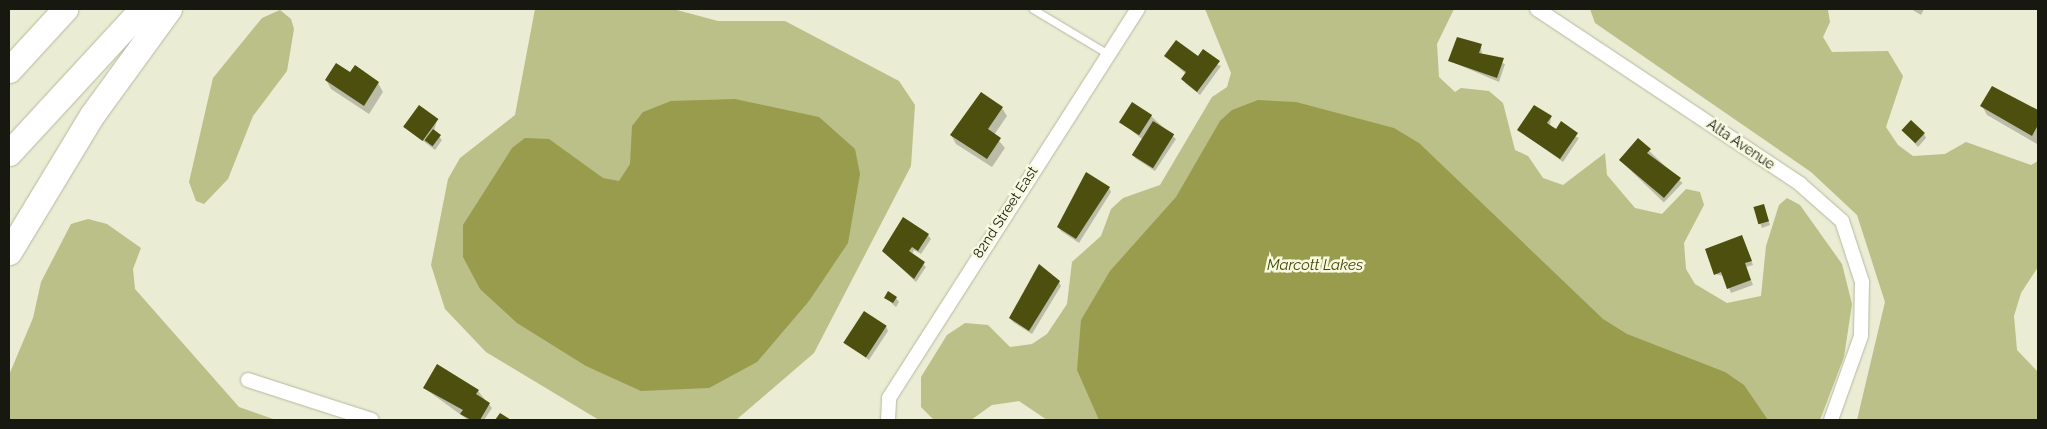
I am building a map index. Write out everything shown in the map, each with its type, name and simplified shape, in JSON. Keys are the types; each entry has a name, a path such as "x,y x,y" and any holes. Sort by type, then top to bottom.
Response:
{"highway":[{"path":"9,70 65,9"},
{"path":"9,153 142,9"},
{"path":"9,252 92,115 170,9"}],"street":[{"name":"82nd Street East","path":"888,420 889,398 1138,9"},
{"name":"Alta Avenue","path":"1537,9 1800,184 1842,221 1862,282 1861,336 1831,420"},
{"path":"248,380 372,420"}],"lane":[{"path":"1033,9 1108,54"}],"shaded area":[{"path":"535,9 673,9 718,21 785,21 899,81 915,105 911,166 814,353 736,420 599,420 486,352 445,309 431,265 448,179 460,158 515,115"},
{"path":"1205,9 1454,9 1437,44 1439,77 1455,92 1461,88 1489,91 1503,103 1515,150 1528,156 1543,178 1563,185 1605,153 1607,175 1635,208 1662,214 1686,189 1700,192 1704,205 1684,243 1686,269 1695,284 1727,303 1761,296 1766,246 1779,205 1787,198 1800,205 1842,264 1852,304 1844,357 1820,420 1047,420 1019,401 992,405 971,420 934,420 921,407 921,377 947,335 965,323 988,325 1010,347 1032,344 1047,334 1067,304 1072,262 1101,236 1111,209 1123,198 1160,185 1212,97 1227,87 1231,73"},
{"path":"1590,9 1828,10 1830,22 1823,37 1832,52 1888,51 1903,76 1886,127 1898,145 1913,156 1945,154 1966,142 2031,165 2038,161 2038,267 2021,293 2014,316 2017,350 2038,372 2038,420 1857,420 1885,302 1857,215 1811,172 1595,23"},
{"path":"280,10 291,19 294,29 287,71 253,116 228,179 204,204 196,201 189,182 213,78 262,18"},
{"path":"88,219 107,224 141,248 133,269 135,289 239,407 276,420 9,420 9,375 33,318 41,282 71,224"}],"water":[{"path":"735,99 819,117 855,149 860,174 848,243 809,301 757,362 709,388 641,391 586,366 517,323 480,289 463,257 463,225 512,148 525,138 549,139 603,178 619,181 630,164 632,126 643,112 671,101"},
{"name":"Marcott Lakes","path":"1258,100 1296,102 1394,128 1419,143 1603,319 1627,334 1725,372 1744,385 1768,420 1099,420 1077,370 1081,320 1110,271 1176,197 1220,121 1232,110"}],"building":[{"path":"1457,37 1482,44 1479,53 1504,58 1497,78 1448,61"},
{"path":"1176,40 1198,56 1203,49 1220,61 1197,92 1181,79 1186,72 1164,56"},
{"path":"336,63 350,72 355,65 379,82 364,106 325,80"},
{"path":"1992,86 2038,110 2038,125 2032,136 1980,106"},
{"path":"981,92 1003,107 988,129 1001,138 987,159 950,135"},
{"path":"1132,102 1152,115 1139,135 1119,122"},
{"path":"419,105 438,119 423,141 403,127"},
{"path":"1534,105 1552,116 1547,123 1556,129 1561,121 1578,133 1560,159 1517,130"},
{"path":"1911,120 1925,133 1915,143 1901,130"},
{"path":"1153,121 1174,134 1153,168 1132,155"},
{"path":"433,129 441,135 433,146 425,140"},
{"path":"1638,138 1651,149 1647,153 1681,178 1664,198 1619,160"},
{"path":"1086,172 1110,187 1076,239 1057,227"},
{"path":"1764,204 1769,221 1758,224 1753,207"},
{"path":"903,217 929,234 918,251 912,247 909,251 925,262 914,279 882,251"},
{"path":"1742,235 1752,261 1745,263 1751,280 1727,289 1721,272 1714,275 1705,249"},
{"path":"1039,264 1060,281 1029,331 1009,318"},
{"path":"888,291 897,297 893,303 884,298"},
{"path":"864,311 887,326 866,358 843,343"},
{"path":"437,364 479,390 476,394 490,403 480,420 471,420 460,414 463,410 423,388"},
{"path":"500,413 511,420 495,420"}]}
